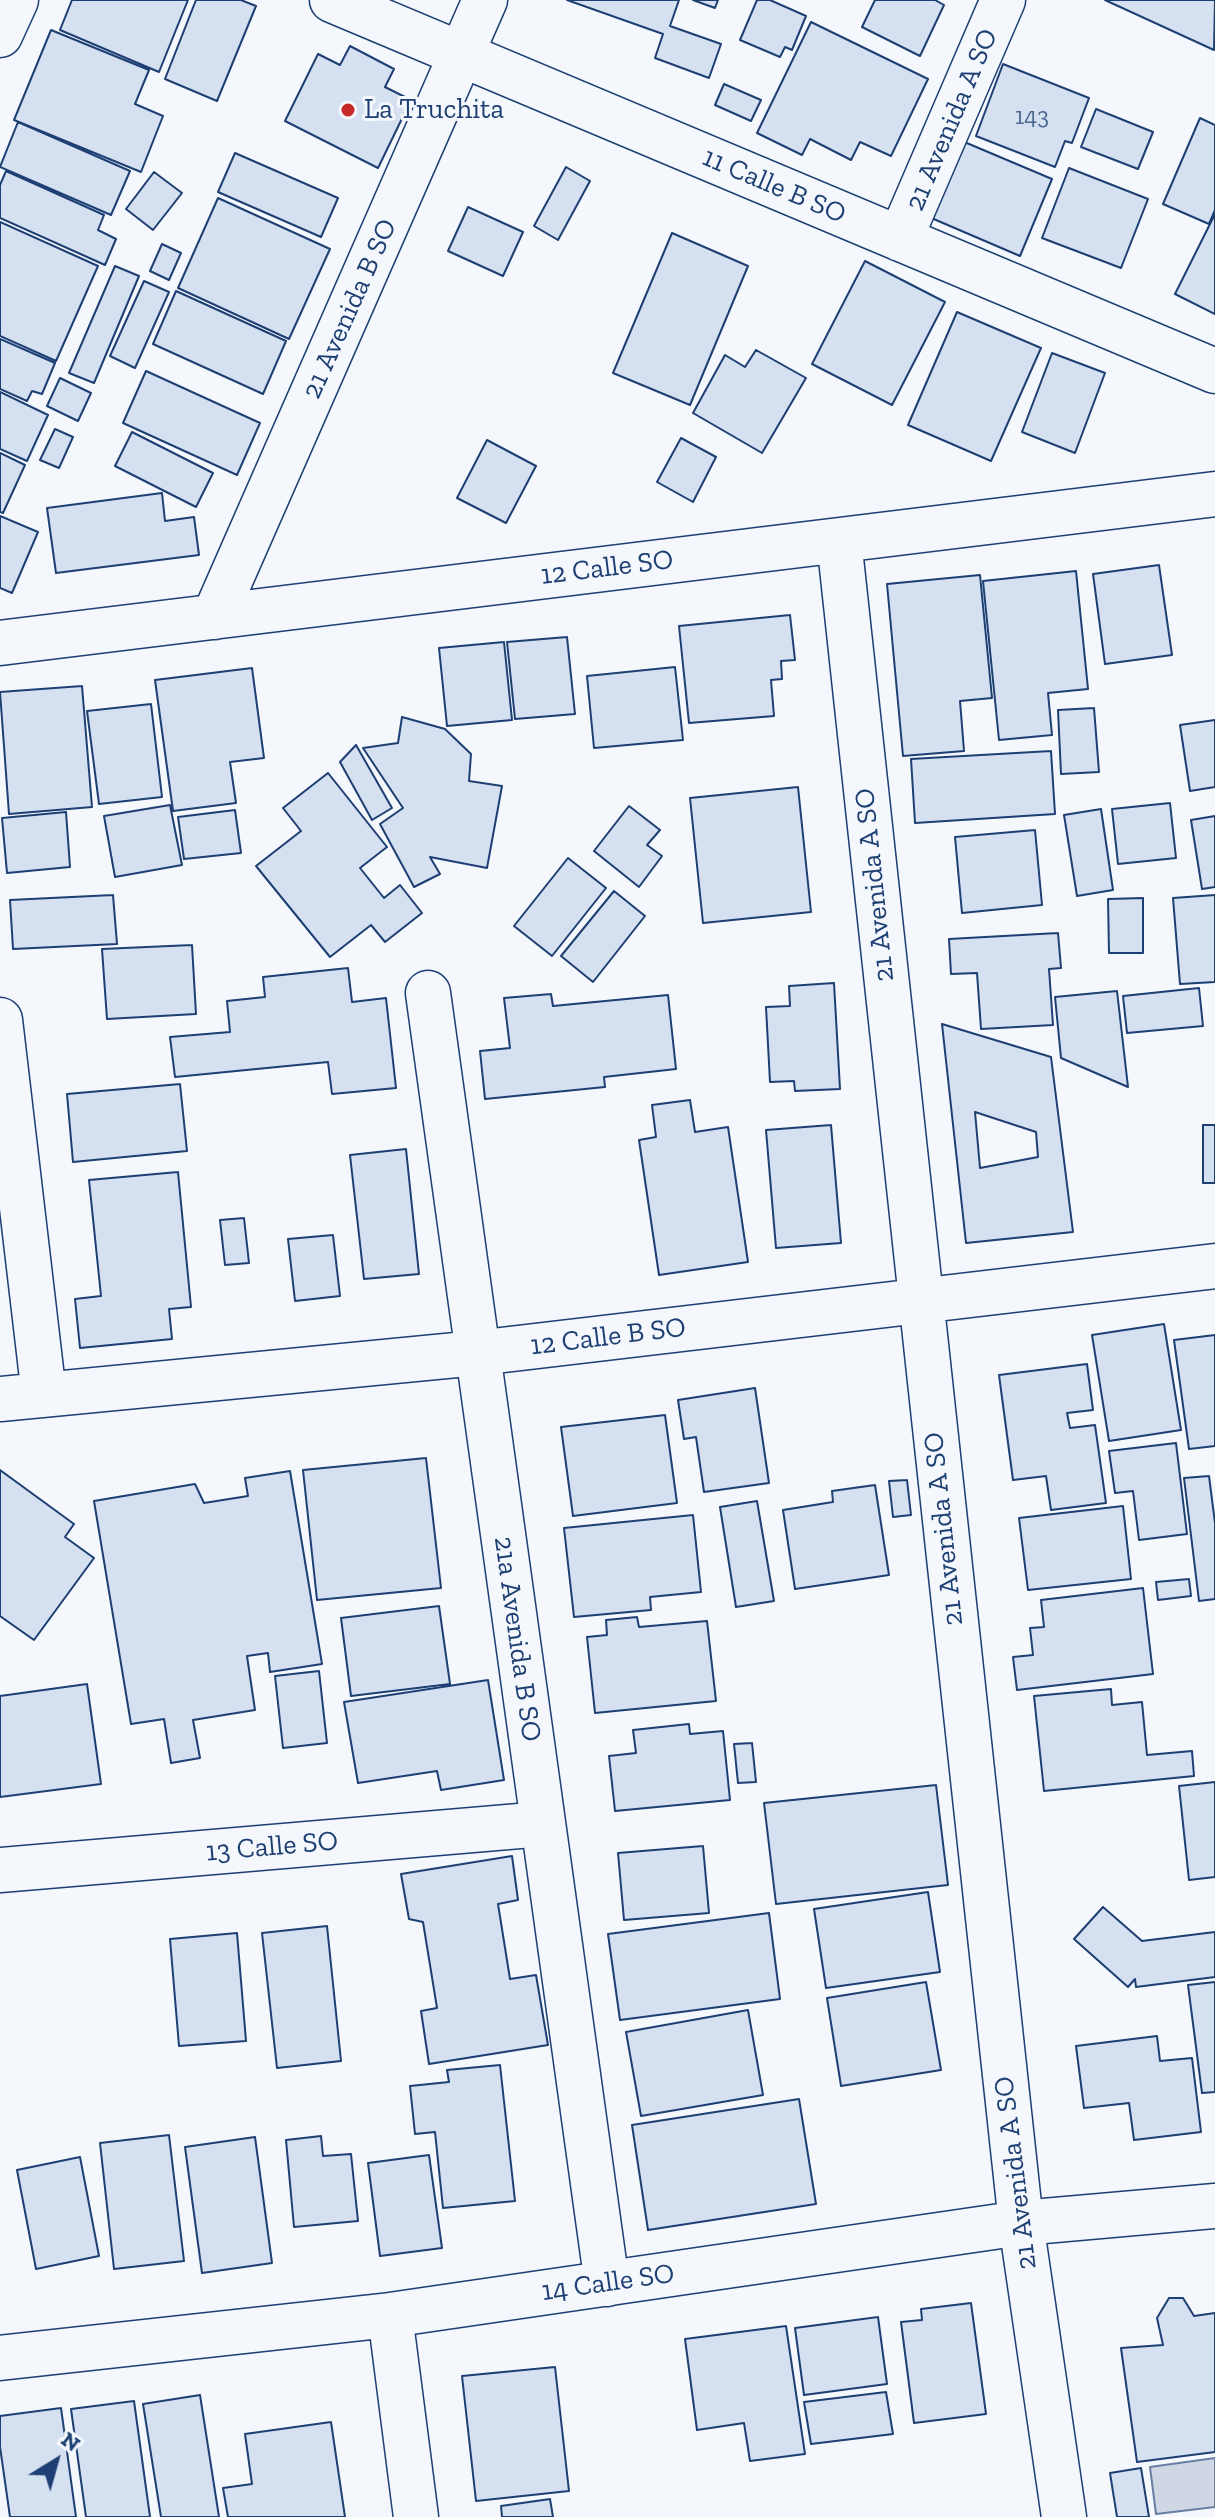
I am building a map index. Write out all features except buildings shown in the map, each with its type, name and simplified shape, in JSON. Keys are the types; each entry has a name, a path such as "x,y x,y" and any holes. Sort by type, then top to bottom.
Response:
{"street":[{"path":"0,35 16,0"},
{"name":"11 Calle B SO","path":"332,0 1215,371"},
{"name":"21 Avenida B SO","path":"214,617 485,0"},
{"name":"21 Avenida A SO","path":"900,239 1003,0"},
{"name":"12 Calle SO","path":"0,643 1215,494"},
{"name":"21 Avenida A SO","path":"839,540 1021,2223 1064,2517"},
{"name":"21a Avenida B SO","path":"428,993 607,2284"},
{"path":"0,1020 44,1395"},
{"name":"12 Calle B SO","path":"0,1399 477,1353 1215,1266"},
{"name":"13 Calle SO","path":"0,1870 543,1824"},
{"name":"14 Calle SO","path":"0,2358 390,2315 1021,2223 1215,2206"},
{"path":"390,2315 416,2517"}],"shaded area":[{"path":"1215,2458 1215,2507 1156,2514 1150,2467"}],"place":[{"name":"La Truchita","path":"348,110"}]}
